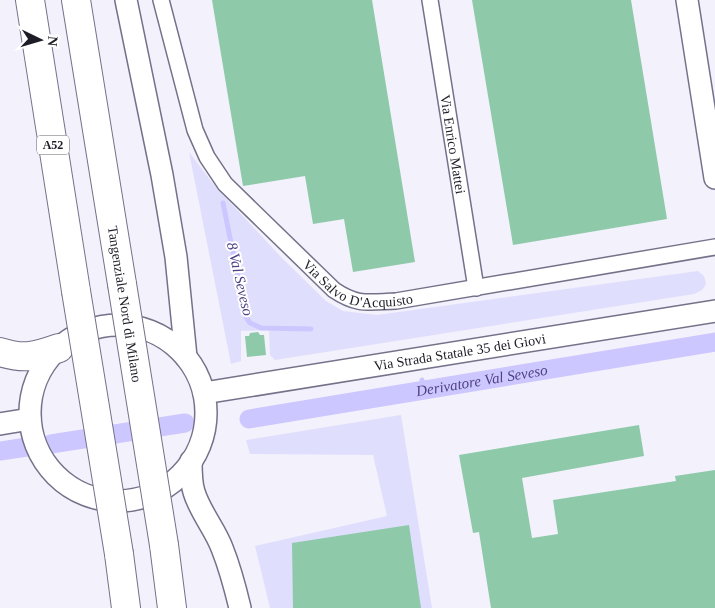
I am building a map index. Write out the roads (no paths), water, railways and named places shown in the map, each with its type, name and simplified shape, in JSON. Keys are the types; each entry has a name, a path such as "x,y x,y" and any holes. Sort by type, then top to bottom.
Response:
{"highway":[{"path":"18,0 53,141"},
{"name":"A52","path":"30,0 119,554 126,608"},
{"name":"Tangenziale Nord di Milano","path":"76,0 164,545 172,608"},
{"path":"0,352 9,355 34,357 59,348"}],"main road":[{"path":"126,0 162,175 176,257 186,357"},
{"path":"688,0 710,109 715,178"},
{"path":"154,332 170,324 178,307 180,294"},
{"name":"Via Strada Statale 35 dei Giovi","path":"204,393 715,311"},
{"path":"105,326 130,326 154,332 171,343 186,357 200,379 204,393 206,415 203,437 191,461 180,476 164,488 137,499 112,501 88,496 66,485 48,467 36,444 30,419 32,393 42,369 52,354 81,333 105,326"},
{"path":"0,424 30,419"},
{"path":"191,461 194,492 222,548 234,581 240,608"},
{"path":"164,488 182,495 200,507"}],"street":[{"name":"Via Salvo D'Acquisto","path":"161,0 195,130 207,158 225,184 334,290 346,298 360,303 396,301 715,247"},
{"name":"Via Enrico Mattei","path":"430,0 476,288"}],"waterway":[{"name":"8 Val Seveso","path":"223,203 246,317 250,323 261,328 311,329"},
{"name":"Derivatore Val Seveso","path":"249,419 715,342"},
{"name":"8 Val Seveso","path":"422,380 423,389"},
{"name":"Derivatore Val Seveso","path":"51,444 185,423"},
{"name":"Derivatore Val Seveso","path":"0,451 27,447"}]}
